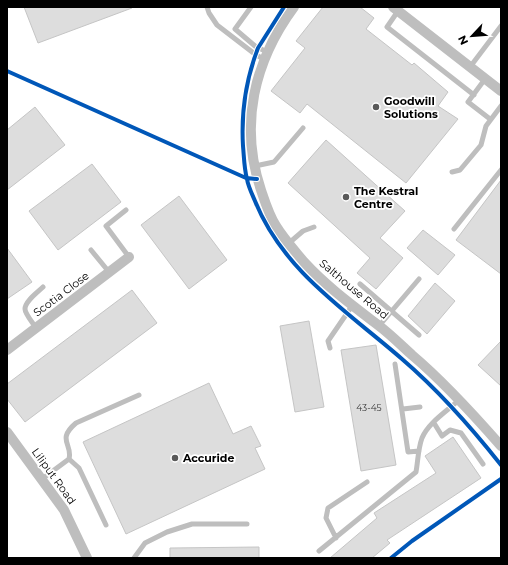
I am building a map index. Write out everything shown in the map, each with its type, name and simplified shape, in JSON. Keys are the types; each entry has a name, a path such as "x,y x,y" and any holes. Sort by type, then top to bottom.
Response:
{"street":[{"name":"Salthouse Road","path":"294,7 284,21 266,55 258,76 250,119 251,147 257,179 267,208 276,226 289,243 324,282 414,356 474,415 501,446"},
{"path":"396,9 501,92"},
{"name":"Scotia Close","path":"7,350 129,257"},
{"name":"Liliput Road","path":"7,432 64,510 87,558"}],"lane":[{"path":"207,7 217,25 256,55 266,55"},
{"path":"251,7 235,29 266,55"},
{"path":"396,9 386,26 474,95"},
{"path":"469,68 501,26"},
{"path":"485,79 468,102 490,119"},
{"path":"452,172 460,170 481,145 486,126 501,106"},
{"path":"255,166 274,162 303,128"},
{"path":"454,229 501,170"},
{"path":"126,210 106,226 129,257"},
{"path":"289,243 303,231 314,227"},
{"path":"92,250 109,272"},
{"path":"379,326 419,279"},
{"path":"360,284 420,335"},
{"path":"36,328 26,312 25,307 43,286"},
{"path":"330,348 328,341 352,306"},
{"path":"395,364 403,408 408,452 419,451"},
{"path":"42,479 69,459 70,454 66,442 68,430 76,423 84,418 139,395"},
{"path":"319,551 416,472 422,438 434,423 459,400"},
{"path":"403,408 420,407"},
{"path":"434,423 442,436 450,430 461,433 483,464"},
{"path":"69,459 79,468 106,525"},
{"path":"336,538 326,518 328,508 367,482"},
{"path":"134,558 145,543 171,530 192,524 247,524"}],"building":[{"path":"24,7 132,7 132,8 38,43"},
{"name":"Goodwill Solutions","path":"323,7 360,7 374,18 366,29 412,65 414,63 448,92 438,106 458,119 406,183 307,104 300,113 271,91 305,48 296,41"},
{"path":"35,107 65,145 7,190 7,130"},
{"name":"The Kestral Centre","path":"326,140 405,211 380,238 403,258 376,289 357,273 370,258 288,183"},
{"path":"92,164 121,202 58,250 29,211"},
{"path":"501,180 501,274 456,240"},
{"path":"179,196 227,260 189,289 141,225"},
{"path":"423,230 455,255 438,275 407,248"},
{"path":"7,248 32,282 7,299"},
{"path":"435,283 455,301 427,334 408,316"},
{"path":"132,290 157,323 25,422 7,399 7,384"},
{"path":"309,321 324,407 295,412 280,326"},
{"path":"501,341 501,386 478,365"},
{"path":"376,345 396,465 361,471 341,350"},
{"name":"Accuride","path":"209,383 233,434 251,426 261,446 255,448 265,469 126,534 83,442"},
{"path":"453,437 481,478 387,540 390,543 372,558 330,558 377,518 374,513 436,473 425,456"},
{"path":"259,547 259,558 170,558 170,548"}],"cycle path":[{"path":"284,7 258,48 250,72 245,96 243,121 244,162 248,184 255,201 267,226 299,269 318,288 428,383 466,423 501,465"},
{"path":"7,71 246,178 257,179"},
{"path":"391,558 412,541 501,479"}],"place":[{"name":"Goodwill Solutions","path":"376,107"},
{"name":"The Kestral Centre","path":"346,197"},
{"name":"Accuride","path":"175,458"}]}
